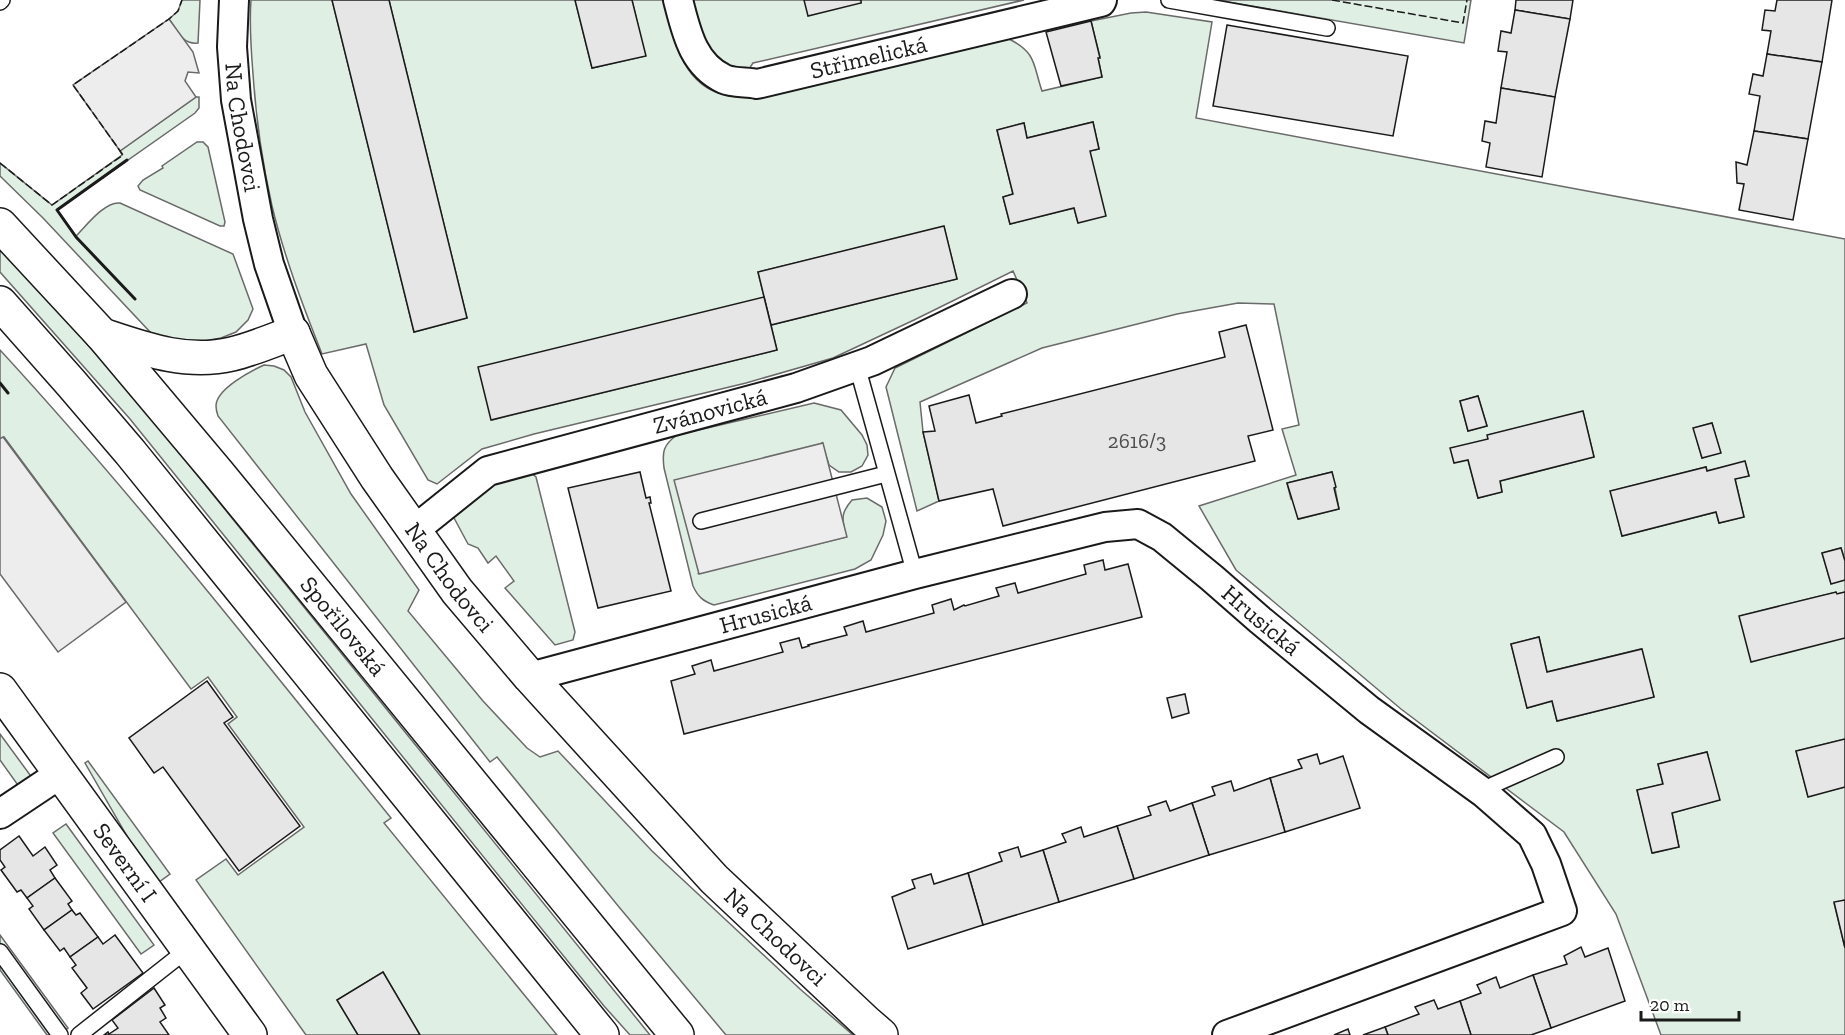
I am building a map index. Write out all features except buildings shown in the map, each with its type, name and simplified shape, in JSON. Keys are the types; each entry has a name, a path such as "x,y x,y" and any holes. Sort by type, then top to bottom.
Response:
{"main road":[{"name":"Spořilovská","path":"0,225 102,336 304,577 677,1035"},
{"path":"0,303 130,452 602,1035"},
{"path":"102,336 153,352 212,358 233,354 293,333"},
{"name":"Na Chodovci","path":"293,333 311,375 413,531 457,591 530,677 714,879 881,1035"},
{"name":"Severní I","path":"0,690 250,1035"}],"street":[{"name":"Na Chodovci","path":"234,0 232,47 236,100 258,219 269,264 293,333"},
{"name":"Střimelická","path":"678,0 689,41 703,64 725,80 757,84 1102,0"},
{"name":"Zvánovická","path":"413,531 488,471 796,388 872,361 1012,294"},
{"name":"Hrusická","path":"530,677 915,574 1105,527 1138,524 1162,537 1370,710 1484,793 1532,835 1546,864 1562,911 1227,1035"},
{"path":"0,814 60,774"}],"lane":[{"path":"1169,0 1327,28"},
{"path":"857,366 915,574"},
{"path":"700,521 886,474"},
{"path":"1484,793 1493,785 1556,757"},
{"path":"79,1035 188,950"},
{"path":"0,952 60,1035"}],"green space":[{"path":"182,0 200,0 198,43 184,39 169,19 178,11"},
{"path":"251,0 332,0 414,332 467,318 389,0 575,0 592,68 645,56 632,0 665,0 676,44 689,71 711,90 739,96 781,92 1009,39 1025,49 1033,60 1042,91 1102,77 1098,58 1100,57 1091,21 1146,12 1212,22 1196,118 1845,239 1845,561 1841,548 1822,553 1831,583 1845,580 1845,592 1837,594 1836,592 1740,616 1845,638 1845,739 1796,751 1808,796 1845,787 1845,900 1834,903 1845,948 1845,1035 1661,1035 1616,914 1564,832 1401,709 1236,570 1199,506 1296,475 1282,429 1299,425 1274,304 1238,303 1177,314 1042,348 920,402 923,432 939,501 917,511 886,387 895,368 1027,303 1013,271 833,358 746,383 534,434 482,449 437,484 428,480 384,405 366,344 322,354 301,299 277,225 262,156 251,46","holes":["1093,122 1099,149 1090,151 1078,223 1074,208 1010,224 1003,197 1013,194 997,130 1024,123 1027,138","944,227 957,279 771,325 777,350 492,420 764,297 758,272","1478,396 1487,426 1468,431 1460,401","1583,412 1594,457 1500,481 1502,492 1478,498 1468,460 1488,439 1488,435","1712,423 1720,452 1702,458 1694,428","1745,462 1749,476 1735,479 1744,517 1719,523 1716,512 1622,536 1611,491 1706,467 1707,471","1332,472 1339,509 1299,519 1293,499 1291,499 1287,483","1539,637 1547,672 1641,649 1654,697 1557,721 1552,701 1527,708 1511,644","1707,752 1719,800 1672,813 1679,847 1653,853 1637,790 1663,784 1658,764"]},
{"path":"692,0 804,0 861,3 861,0 1024,0 753,63 749,69 724,64 714,58 701,34"},
{"path":"1217,0 1471,0 1464,43"},
{"path":"199,97 199,108 195,113 57,210 76,236 102,210 114,203 120,203 233,254 253,309 248,320 236,332 221,338 187,344 152,334 43,218 0,176 0,163 52,205 122,155 120,151"},
{"path":"197,142 203,142 208,147 224,226 140,190 138,186 143,180"},
{"path":"0,250 47,298 143,408 650,1035 630,1035 604,1006 130,419 0,272"},
{"path":"0,350 151,522 247,640 391,818 384,823 557,1035 420,1035 383,972 337,1000 358,1035 306,1035 196,880 226,859 238,875 304,827 228,724 237,717 208,677 191,689 4,437 0,439"},
{"path":"264,365 284,370 291,377 305,412 351,494 419,590 408,611 483,701 527,748 540,757 558,751 652,851 800,989 853,1035 726,1035 497,757 490,762 218,416 216,406 222,393 235,381"},
{"path":"814,403 841,410 862,435 867,445 868,455 862,466 851,472 839,472 829,465 822,443 699,573 846,537 843,522 845,510 852,500 867,498 882,507 886,521 883,535 871,560 855,569 714,605 707,602 699,596 693,586 664,468 663,458 666,446 677,435"},
{"path":"530,472 536,477 575,632 573,640 555,645 505,588 514,581 496,556 488,563 478,548 468,544 453,516 496,482"},
{"path":"0,734 33,779 20,788 0,760"},
{"path":"88,761 170,874 159,882 131,843 85,763"},
{"path":"66,824 154,945 141,954 53,833"},
{"path":"0,935 68,1028 59,1035 47,1035 0,970"}],"shaded area":[{"path":"169,19 193,52 199,73 188,72 185,81 196,97 120,151 73,85"},
{"path":"3,437 126,602 58,652 0,574 0,439"},
{"path":"823,443 847,537 699,574 674,480"}],"fence":[{"path":"0,163 52,205 123,155 73,85 169,19 178,11 182,0"},
{"path":"1332,0 1463,23 1467,0"}],"wall":[{"path":"127,160 57,210 76,237 135,299"},
{"path":"0,383 8,393"}]}
